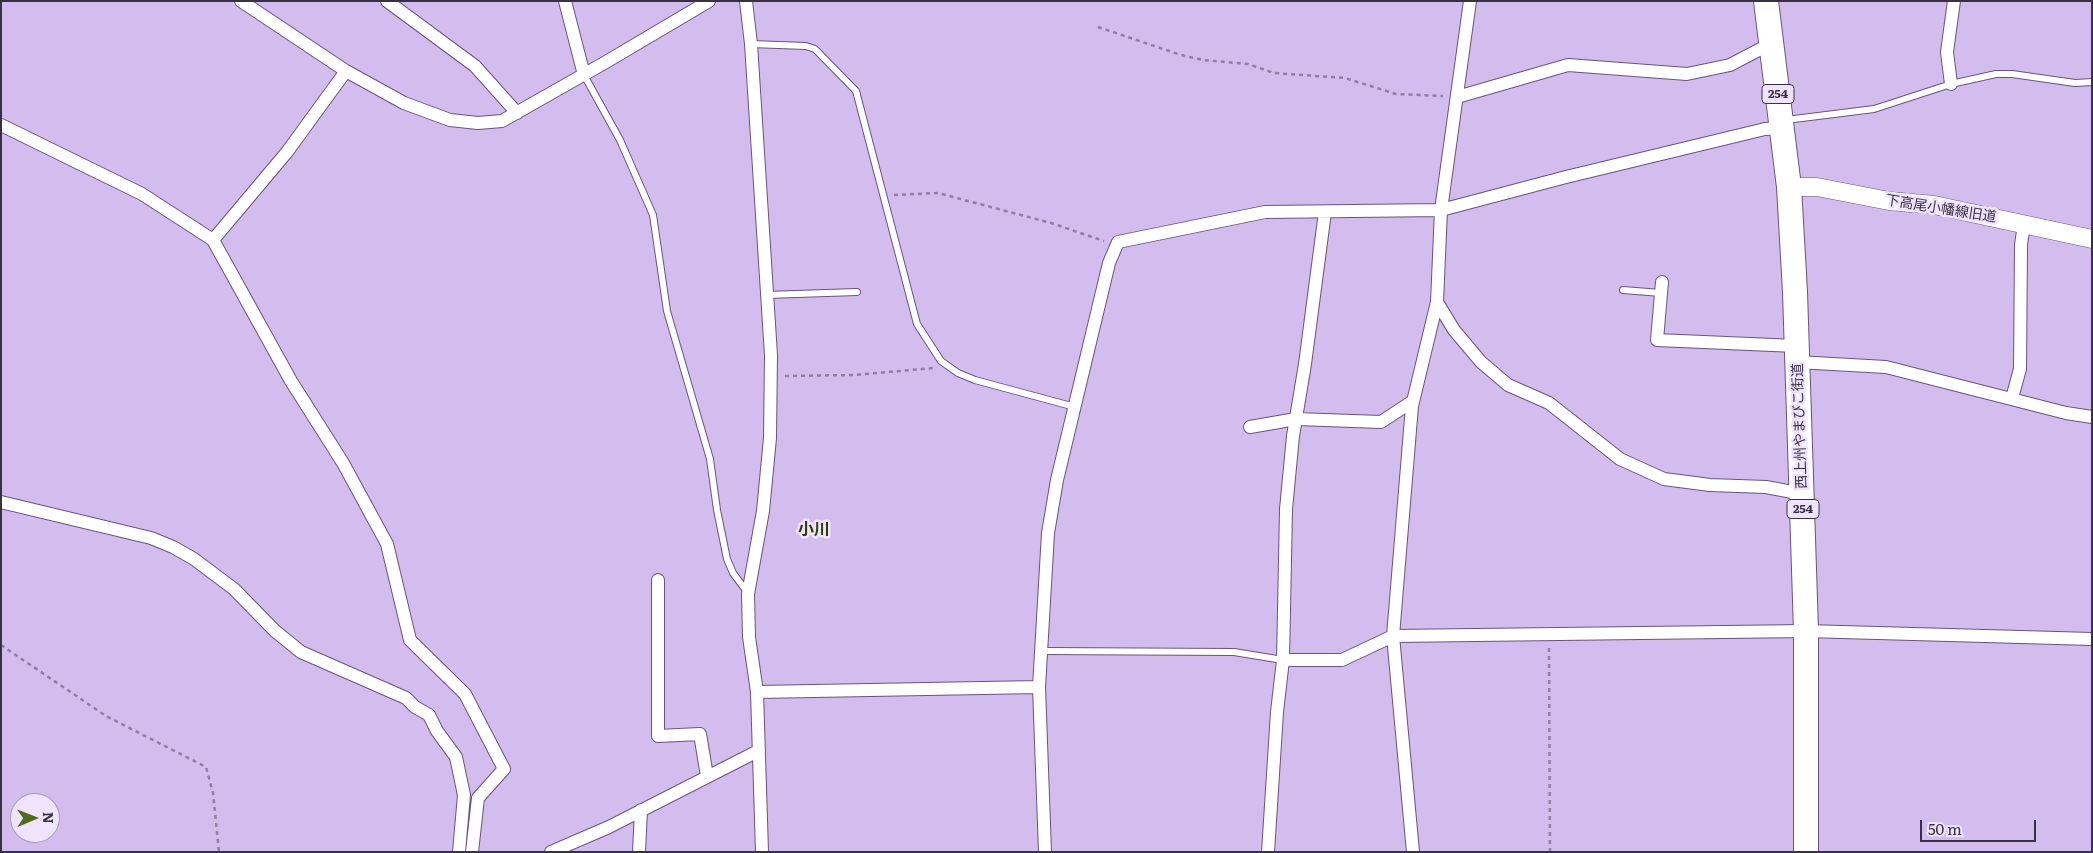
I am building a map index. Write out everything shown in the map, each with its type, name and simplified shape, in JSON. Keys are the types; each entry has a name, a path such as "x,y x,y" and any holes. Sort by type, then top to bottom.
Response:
{"highway":[{"name":"西上州やまびこ街道","path":"1766,1 1789,187 1797,354 1806,631 1806,852"}],"street":[{"path":"241,1 346,71 404,103 450,120 478,123 502,121 709,1"},
{"path":"387,1 475,66 517,113"},
{"path":"565,1 584,75"},
{"path":"746,1 752,44 771,376 770,438 763,511 748,594 749,637 757,692 762,852"},
{"path":"1413,852 1393,636 1413,401 1437,302 1441,210 1470,1"},
{"path":"1951,84 1947,52 1954,1"},
{"path":"1457,97 1568,65 1687,74 1730,65 1772,43"},
{"path":"213,240 286,152 346,71"},
{"path":"1045,852 1038,687 1050,517 1057,480 1109,263 1118,242 1265,212 1441,210 1566,176 1782,124"},
{"path":"1,125 142,194 213,240 291,381 343,463 387,544 410,640 465,694 504,769 478,798 472,852"},
{"name":"下高尾小幡線旧道","path":"1789,187 1818,187 1889,201 1941,207 2092,238"},
{"path":"1268,852 1277,712 1283,660 1286,509 1296,419 1325,212"},
{"path":"2012,398 2020,369 2020,245 2024,224"},
{"path":"1662,287 1657,340 1797,354 1886,367 2066,413 2092,417"},
{"path":"1437,302 1454,330 1488,368 1508,385 1549,403 1620,459 1664,479 1710,485 1766,487 1803,494"},
{"path":"1250,427 1296,419 1381,422 1413,401"},
{"path":"1,502 151,538 172,547 194,559 234,589 275,631 301,652 406,698 415,707 429,715 437,731 456,757 464,795 459,852"},
{"path":"658,580 658,736 700,734 707,776"},
{"path":"1283,660 1342,660 1393,636 1806,631 2092,639"},
{"path":"757,692 1038,687"},
{"path":"551,852 609,827 758,751"},
{"path":"639,852 640,810"}],"lane":[{"path":"752,44 806,46 815,49 846,83 856,91 917,324 929,344 946,364 958,373 975,380 1075,407"},
{"path":"1782,124 1874,109 1951,84 1996,74 2012,74 2075,83 2092,82"},
{"path":"584,75 620,140 653,215 667,312 710,459 717,510 727,558 732,573 748,594"},
{"path":"1623,290 1662,287"},
{"path":"766,295 856,292"},
{"path":"1042,651 1234,652 1283,660"}],"path":[{"path":"1098,27 1181,55 1203,60 1248,64 1274,73 1345,78 1396,94 1457,97"},
{"path":"884,196 938,193 1051,223 1105,241 1115,249"},
{"path":"771,376 854,375 935,368 946,364"},
{"path":"1549,634 1550,852"},
{"path":"1,645 106,716 206,767 213,793 220,852"}],"district":[{"name":"小川","path":"814,530"}]}
